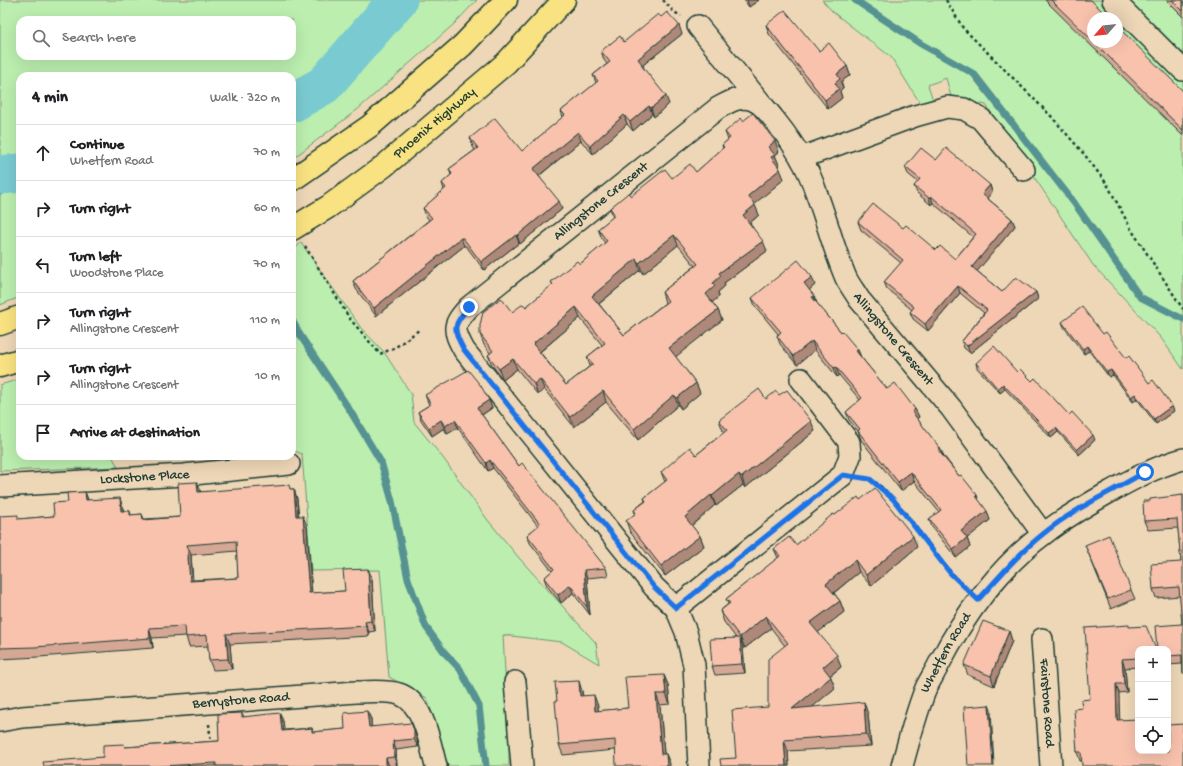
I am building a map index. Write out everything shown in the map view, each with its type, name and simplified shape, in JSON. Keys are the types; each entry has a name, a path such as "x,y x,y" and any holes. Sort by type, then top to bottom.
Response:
{"main road":[{"path":"296,177 370,126 463,45 506,0"},
{"name":"Phoenix Highway","path":"296,227 328,207 384,166 506,62 564,0"},
{"path":"0,324 16,318"},
{"path":"0,366 16,361"}],"street":[{"path":"1113,0 1183,70"},
{"path":"698,26 766,109"},
{"name":"Allingstone Crescent","path":"699,766 694,664 686,632 676,608 650,582 464,350 457,338 455,328 458,319 469,307 718,108 729,102 742,98 753,100 766,109 786,135 801,158 816,190 825,221 847,280 859,299 951,408 1043,534"},
{"path":"801,158 916,116 947,108 964,110 980,119 1024,170"},
{"path":"676,608 843,475 850,456 849,442 800,379"},
{"name":"Whetfern Road","path":"902,766 910,734 927,687 953,637 978,600 1012,561 1043,534 1074,512 1145,472 1164,464 1183,459"},
{"name":"Lockstone Place","path":"0,486 184,475 289,464"},
{"name":"Fairstone Road","path":"1042,639 1051,766"},
{"path":"515,682 522,766"},
{"name":"Berrystone Road","path":"0,721 22,717 356,692 382,692 400,694 413,704 420,714 428,733 436,766"}],"path":[{"path":"946,0 963,28 1051,116 1084,154 1107,184 1131,229 1183,309"},
{"path":"296,234 350,319 380,354 396,347 419,330"},
{"path":"843,475 870,479 893,499 950,573 978,600"},
{"path":"208,704 211,750"}],"green space":[{"path":"0,0 477,0 454,24 357,110 296,156 296,72 16,72 16,299 0,305"},
{"path":"822,0 1183,0 1183,369 1161,338 1093,265 986,105 951,97 946,78 928,85 934,103 920,103 891,57 834,13"},
{"path":"301,243 361,328 384,352 411,394 414,422 443,458 487,519 519,558 596,643 599,664 562,642 503,635 509,766 448,766 427,698 389,677 380,570 311,571 302,454 296,452 296,247"},
{"path":"16,380 16,460 114,460 118,467 0,471 0,385"}],"building":[{"path":"1051,0 1091,0 1103,12 1087,12 1087,35"},
{"path":"1172,0 1183,0 1183,11"},
{"path":"785,10 819,51 829,43 847,66 837,74 840,79 835,83 839,89 825,100 766,25"},
{"path":"667,12 679,25 638,59 642,64 641,65 666,96 651,108 649,106 630,122 624,115 590,146 578,132 533,169 559,201 517,236 516,235 481,262 463,238 461,238 374,308 353,281 432,218 423,208 446,188 442,183 452,174 449,169 478,148 470,138 495,118 522,151 565,115 561,111 598,81 593,75 610,62 601,51 620,36 624,42 658,14 661,17"},
{"path":"1123,32 1183,91 1183,130 1100,48 1123,48"},
{"path":"753,113 775,141 768,147 775,155 771,157 780,169 748,196 755,205 743,215 763,241 719,273 721,276 713,283 715,286 706,294 718,310 669,348 696,383 677,398 674,395 634,429 603,391 570,417 540,379 534,384 513,359 499,369 488,355 493,351 480,334 480,325 483,312 501,298 512,312 523,304 526,307 553,284 551,282 577,261 580,264 607,241 598,229 615,215 610,208 628,193 631,196 665,169 672,178 690,164 696,172 724,147 722,145 730,138 725,132 741,118 743,121","holes":["674,235 698,264 662,292 668,301 624,335 592,296 636,259 639,263","576,307 605,343 587,357 593,364 566,385 533,344"]},
{"path":"921,148 936,160 946,148 990,185 982,194 1012,219 972,267 1002,292 1016,277 1036,292 967,346 962,341 987,310 958,286 925,324 910,312 914,307 884,282 903,260 858,222 873,204 903,228 906,225 936,250 940,246 955,259 976,234 931,196 929,198 914,186 920,179 905,167"},
{"path":"798,260 812,277 804,283 814,296 812,297 858,350 856,351 887,389 895,383 915,409 912,412 940,448 938,450 959,476 961,475 977,495 976,496 987,511 961,531 967,538 953,549 929,519 941,510 911,472 898,482 858,431 860,429 846,412 862,398 836,367 834,368 812,341 793,356 777,336 781,332 752,298"},
{"path":"1082,307 1103,334 1106,332 1126,358 1129,356 1149,383 1153,380 1172,406 1154,419 1135,394 1131,397 1111,370 1107,372 1087,346 1083,349 1062,322"},
{"path":"994,346 1017,372 1020,369 1032,381 1035,378 1069,415 1072,412 1093,435 1077,450 1056,428 1049,433 1003,384 998,389 976,363"},
{"path":"468,370 481,386 489,400 477,408 519,466 522,463 606,568 584,570 587,607 570,585 558,595 544,578 554,569 527,535 540,524 490,460 486,463 455,420 445,426 441,420 429,428 418,412 431,404 425,395"},
{"path":"759,389 766,399 776,391 779,395 787,390 811,421 742,477 739,474 685,517 700,536 661,566 626,521 636,513 634,510 646,501 644,498 667,480 661,472 690,447 696,455 727,430 719,420"},
{"path":"197,482 198,492 289,485 290,489 294,489 296,516 303,516 309,593 345,591 343,570 368,569 371,621 365,622 366,626 226,634 228,659 209,660 207,635 186,637 185,626 149,628 150,638 35,647 0,648 0,516 18,515 18,519 54,516 53,503 68,502 67,493 85,492 86,500 120,498 121,511 130,511 130,515 142,514 143,520 180,517 178,483","holes":["236,541 238,578 190,581 187,545"]},
{"path":"875,488 913,536 866,575 855,560 826,584 840,601 810,623 837,655 823,667 831,677 792,709 864,702 866,734 784,740 786,766 721,766 720,759 736,758 732,710 768,707 768,659 788,643 766,616 740,637 720,611 730,603 726,599 780,556 774,549 789,537 796,545 833,514 835,515 858,497 860,500"},
{"path":"1183,495 1183,674 1182,655 1171,656 1171,646 1157,646 1155,626 1182,624 1179,587 1153,589 1151,564 1181,562 1177,519 1144,521 1143,501 1150,501 1150,499"},
{"path":"1109,535 1131,590 1108,599 1085,545"},
{"path":"983,621 1009,631 991,676 964,665"},
{"path":"1129,625 1129,627 1146,626 1155,646 1135,646 1135,658 1122,659 1124,684 1116,684 1117,720 1135,719 1135,754 1171,754 1171,725 1183,724 1183,766 1082,766 1081,752 1077,752 1074,709 1082,708 1081,700 1090,699 1085,628"},
{"path":"740,638 742,664 712,666 710,639"},
{"path":"664,675 666,694 656,694 661,754 666,754 667,766 616,766 615,740 559,745 555,701 557,701 555,682 579,681 580,696 594,695 595,711 628,708 625,677"},
{"path":"989,705 993,766 968,766 964,707"},
{"path":"367,711 369,727 411,723 414,730 414,739 393,741 394,757 386,758 386,766 216,766 216,763 161,766 44,766 43,762 103,757 103,745 124,744 125,747 219,741 218,714 242,713 242,717 280,713 282,731 312,728 312,732 345,729 344,713"}],"waterway":[{"path":"296,101 324,85 398,0"},
{"path":"855,0 921,44 974,74 1075,204 1140,297 1183,319"},
{"path":"0,175 16,173"},
{"path":"0,192 16,177"},
{"path":"296,328 349,409 381,462 392,501 408,579 426,627 445,653 460,669 479,706 486,766"}],"route":[{"path":"469,307 458,319 455,328 457,338 464,350 654,587 676,608 843,475 870,479 893,499 950,573 978,600 1012,561 1043,534 1074,512 1145,472"}]}
